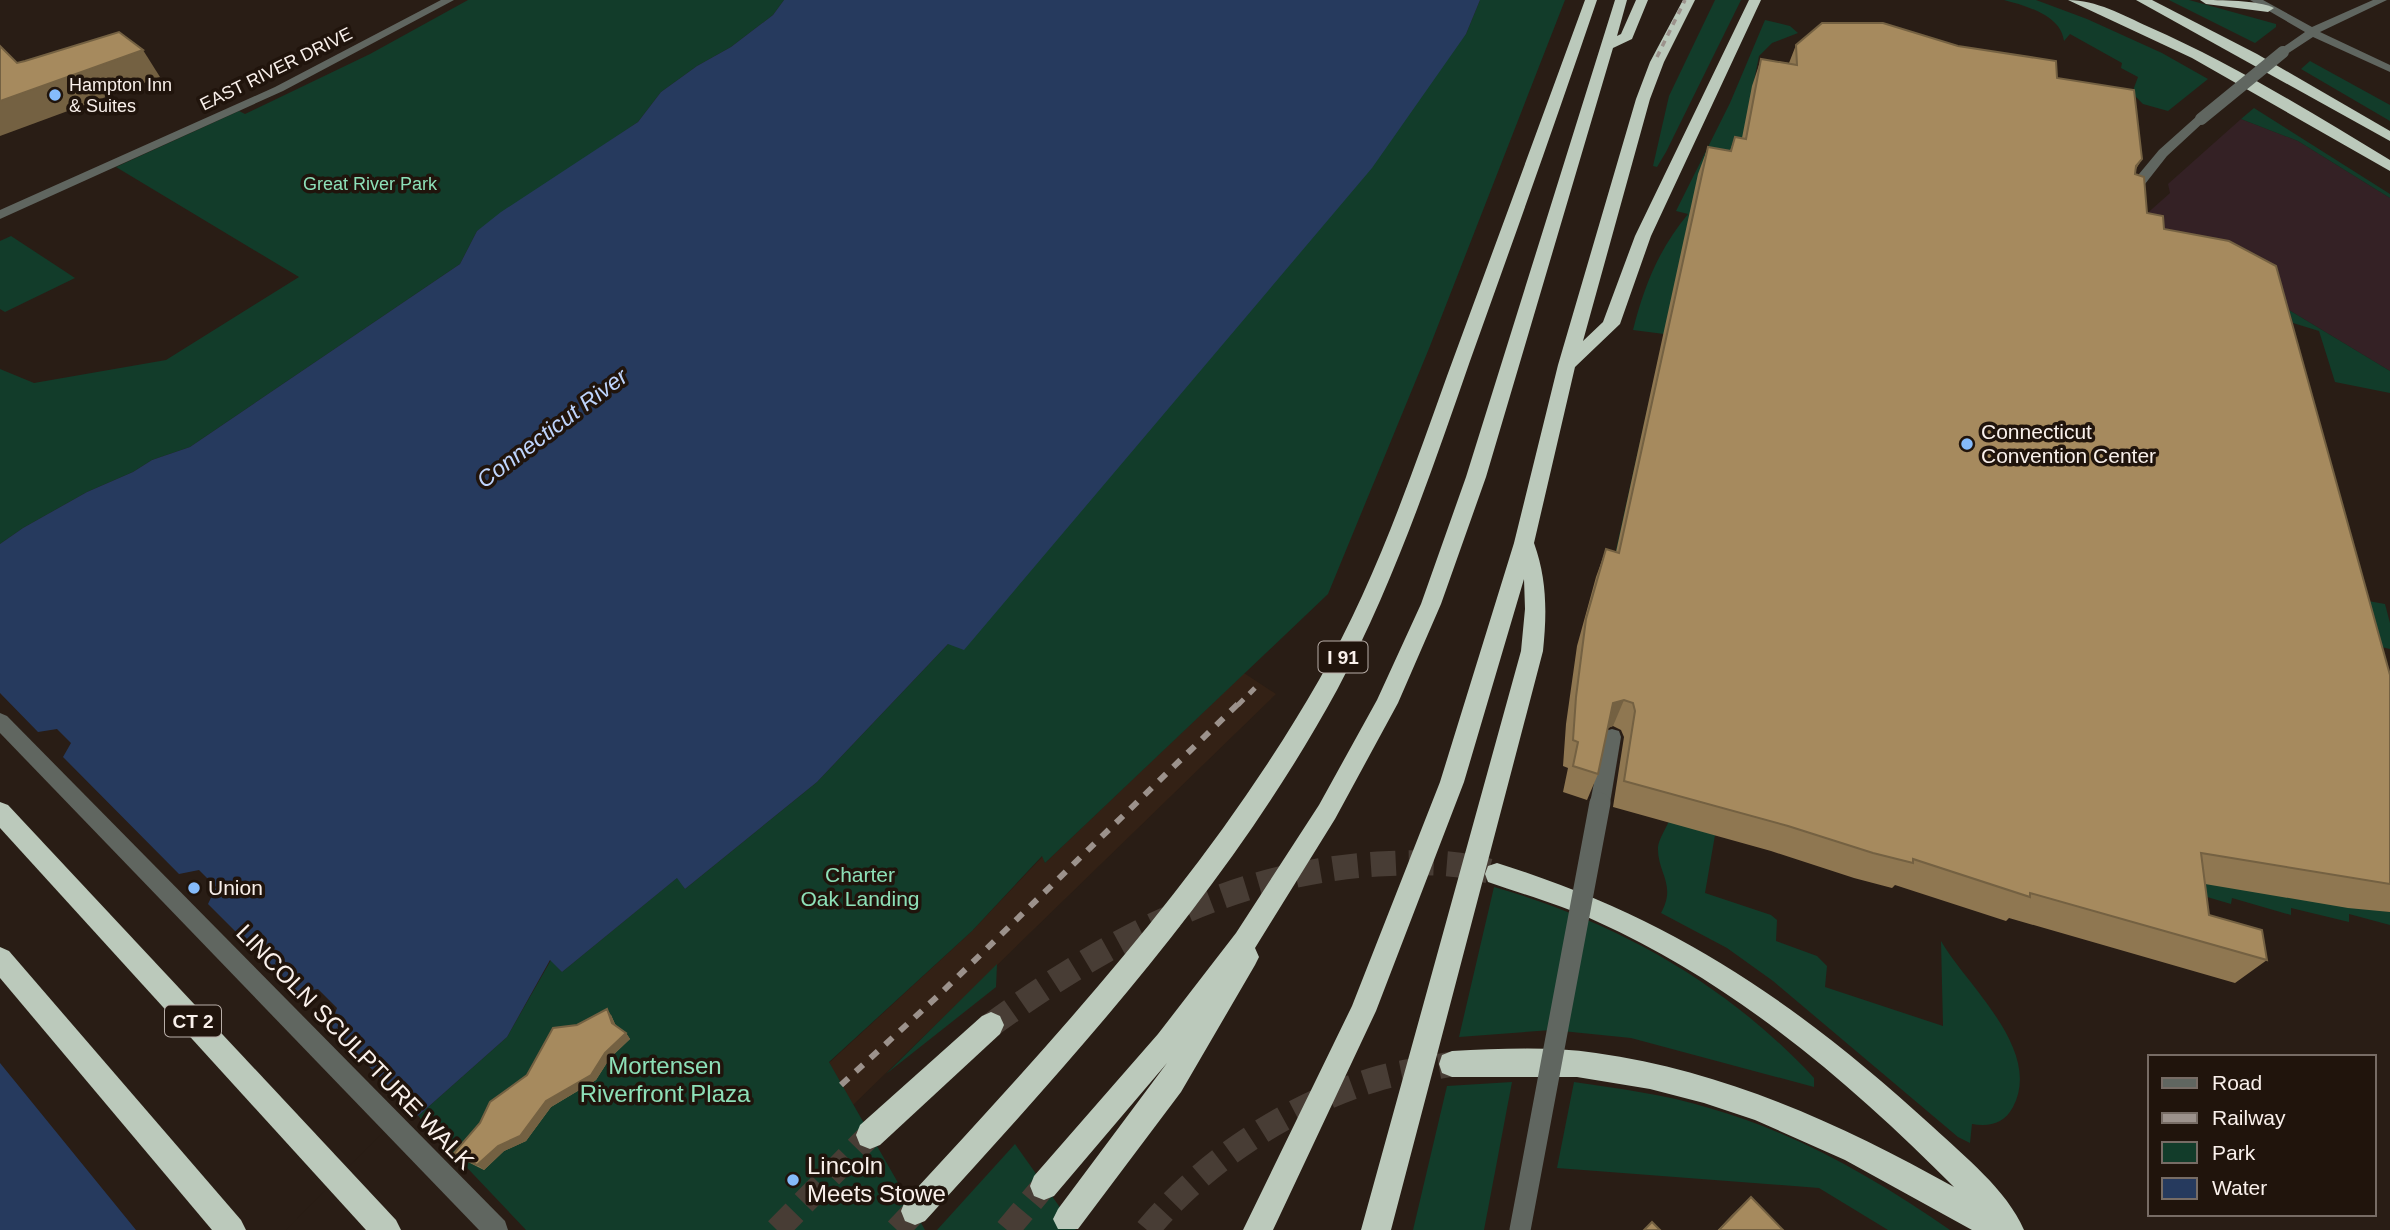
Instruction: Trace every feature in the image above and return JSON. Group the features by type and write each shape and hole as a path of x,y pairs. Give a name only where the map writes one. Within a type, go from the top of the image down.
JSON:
{"highway":[{"name":"I 91","path":"915,1211 1073,1038 1173,918 1274,774 1328,685 1367,607 1411,501 1591,0"},
{"path":"1044,1186 1197,1005 1273,898 1360,754 1387,703 1431,604 1476,477 1621,0"},
{"path":"1606,46 1627,36 1642,0"},
{"path":"1258,1230 1363,1011 1426,855 1477,705 1524,543 1567,365 1643,99 1689,0"},
{"path":"1567,365 1611,324 1646,228 1755,0"},
{"path":"2062,0 2096,9"},
{"path":"2074,0 2206,57 2390,166"},
{"path":"2141,0 2252,57 2390,137"},
{"path":"2206,0 2268,8"},
{"path":"1376,1230 1532,651 1536,617 1535,581 1524,543"},
{"name":"CT 2","path":"0,812 386,1230"},
{"path":"1497,874 1572,898 1629,922 1685,951 1743,988 1808,1037 1935,1148 1979,1191 2009,1230"},
{"path":"1068,1219 1171,1082 1202,1035 1230,986 1273,898"},
{"path":"0,959 231,1230"},
{"path":"870,1135 991,1026"},
{"path":"1452,1064 1506,1061 1594,1066 1719,1092 1762,1106 1866,1153 2000,1230"}],"street":[{"name":"EAST RIVER DRIVE","path":"0,215 286,85 449,0"},
{"path":"2255,0 2312,32 2390,69"},
{"path":"2126,199 2163,153 2201,118 2283,52 2312,32 2382,0"},
{"name":"LINCOLN SCULPTURE WALK","path":"0,721 496,1230"},
{"path":"1520,1230 1612,737"}],"shaded area":[{"path":"2241,119 2298,141 2390,198 2390,371 2289,310 2257,304 2134,225 2170,193 2168,184"},
{"path":"1244,673 1276,694 853,1105 829,1063 972,931 1043,856 1045,863"}],"green space":[{"name":"Great River Park","path":"468,0 784,0 773,15 731,47 697,66 661,92 638,122 477,231 460,264 190,447 152,460 133,472 87,492 0,544 0,369 34,383 166,360 299,277 116,167 239,111 245,114 370,54"},
{"path":"1480,0 1565,0 1430,346 1328,594 1045,863 1042,856 972,931 829,1062 925,1230 526,1230 418,1116 507,1037 551,960 562,972 678,877 685,889 817,782 948,644 1466,34"},
{"path":"1715,0 1741,0 1666,152 1657,167 1653,166 1669,96"},
{"path":"2004,0 2036,0 2087,19 2162,53 2208,79 2168,111 2143,104 2132,93 2138,77 2121,68 2122,63 2070,34 2064,41 2056,24 2049,18"},
{"path":"2169,0 2189,0 2276,24 2276,27 2255,43"},
{"path":"1765,20 1790,26 1798,33 1772,43 1759,56 1737,167 1609,581 1664,334 1633,330 1637,314 1661,254 1688,214 1676,211 1730,103"},
{"path":"2310,61 2390,105 2390,121 2301,69"},
{"path":"2254,108 2390,194 2390,198 2298,141 2241,119"},
{"path":"11,236 75,278 5,312 0,309 0,241"},
{"path":"2257,304 2289,310 2390,371 2390,393 2335,382 2319,331 2293,323 2290,313"},
{"path":"2368,601 2385,604 2390,623 2390,649 2343,638"},
{"path":"1669,821 1715,835 1705,893 1771,915 1777,920 1776,941 1817,956 1827,966 1825,987 1943,1026 1941,941 1983,998 2010,1041 2018,1063 2020,1085 2009,1113 1996,1123 1972,1124 1970,1143 1958,1137 1773,981 1727,948 1661,913 1667,886 1658,847"},
{"path":"2172,878 2390,912 2390,925 2349,914 2349,922 2291,908 2291,915 2232,898 2231,904 2173,887"},
{"path":"1494,887 1584,918 1667,960 1707,985 1745,1013 1780,1044 1814,1078 1814,1087 1631,1038 1552,1030 1459,1037"},
{"path":"997,964 996,987 886,1074"},
{"path":"1512,1082 1484,1230 1413,1230 1447,1086"},
{"path":"1574,1082 1676,1099 1773,1130 1835,1159 1950,1230 1888,1230 1819,1188 1557,1168"},
{"path":"1015,1144 1076,1230 937,1230"}],"water":[{"name":"Connecticut River","path":"784,0 1480,0 1466,34 1372,168 964,650 948,644 817,782 685,889 677,878 562,972 550,960 507,1037 418,1116 406,1105 281,1230 0,1230 0,544 87,492 133,472 152,460 190,447 460,264 477,231 501,212 638,122 661,92 697,66 731,47 773,15"}],"pier":[{"path":"0,693 38,732 57,729 71,743 63,757 179,874 199,870 216,887 208,904 297,993 318,989 337,1008 330,1027 420,1118 416,1119 406,1109 286,1230 136,1230 0,1063"}],"building":[{"name":"Connecticut Convention Center","path":"1822,23 1883,23 1958,46 2056,61 2057,78 2134,90 2142,159 2136,166 2135,174 2144,177 2147,213 2163,216 2164,229 2229,241 2276,266 2390,675 2390,884 2201,853 2209,915 2262,930 2267,960 2030,893 2030,897 1913,859 1913,863 1873,853 1788,826 1624,781 1635,711 1633,703 1624,700 1613,703 1598,774 1573,766 1578,742 1573,740 1576,697 1586,619 1606,549 1619,553 1708,147 1731,151 1735,137 1746,139 1761,59 1797,65 1796,45"},
{"path":"119,32 143,50 0,101 0,46 17,63"},
{"path":"607,1009 612,1023 626,1033 605,1053 591,1075 546,1101 520,1136 498,1146 477,1165 454,1153 480,1123 490,1102 527,1075 553,1028 577,1025"},
{"path":"1751,1197 1783,1230 1719,1230"},
{"path":"1652,1222 1660,1230 1644,1230"}],"tunnel":[{"path":"991,1025 1080,965 1126,939 1222,896 1272,881 1324,870 1378,864 1448,864 1489,871"},
{"path":"1147,1230 1195,1181 1221,1159 1278,1121 1309,1105 1373,1080 1452,1064"},
{"path":"777,1230 870,1135"},
{"path":"1007,1230 1044,1186"},
{"path":"897,1230 915,1211"}],"railway":[{"path":"1657,57 1685,0"},
{"path":"1238,705 1260,683"},
{"path":"841,1085 939,995 1239,703"}],"place":[{"name":"Hampton Inn & Suites","path":"55,95"},
{"name":"Connecticut Convention Center","path":"1967,444"},
{"name":"Union","path":"194,888"},
{"name":"Lincoln Meets Stowe","path":"793,1180"}],"park label":[{"name":"Charter Oak Landing","path":"860,887"},
{"name":"Mortensen Riverfront Plaza","path":"665,1080"}]}
